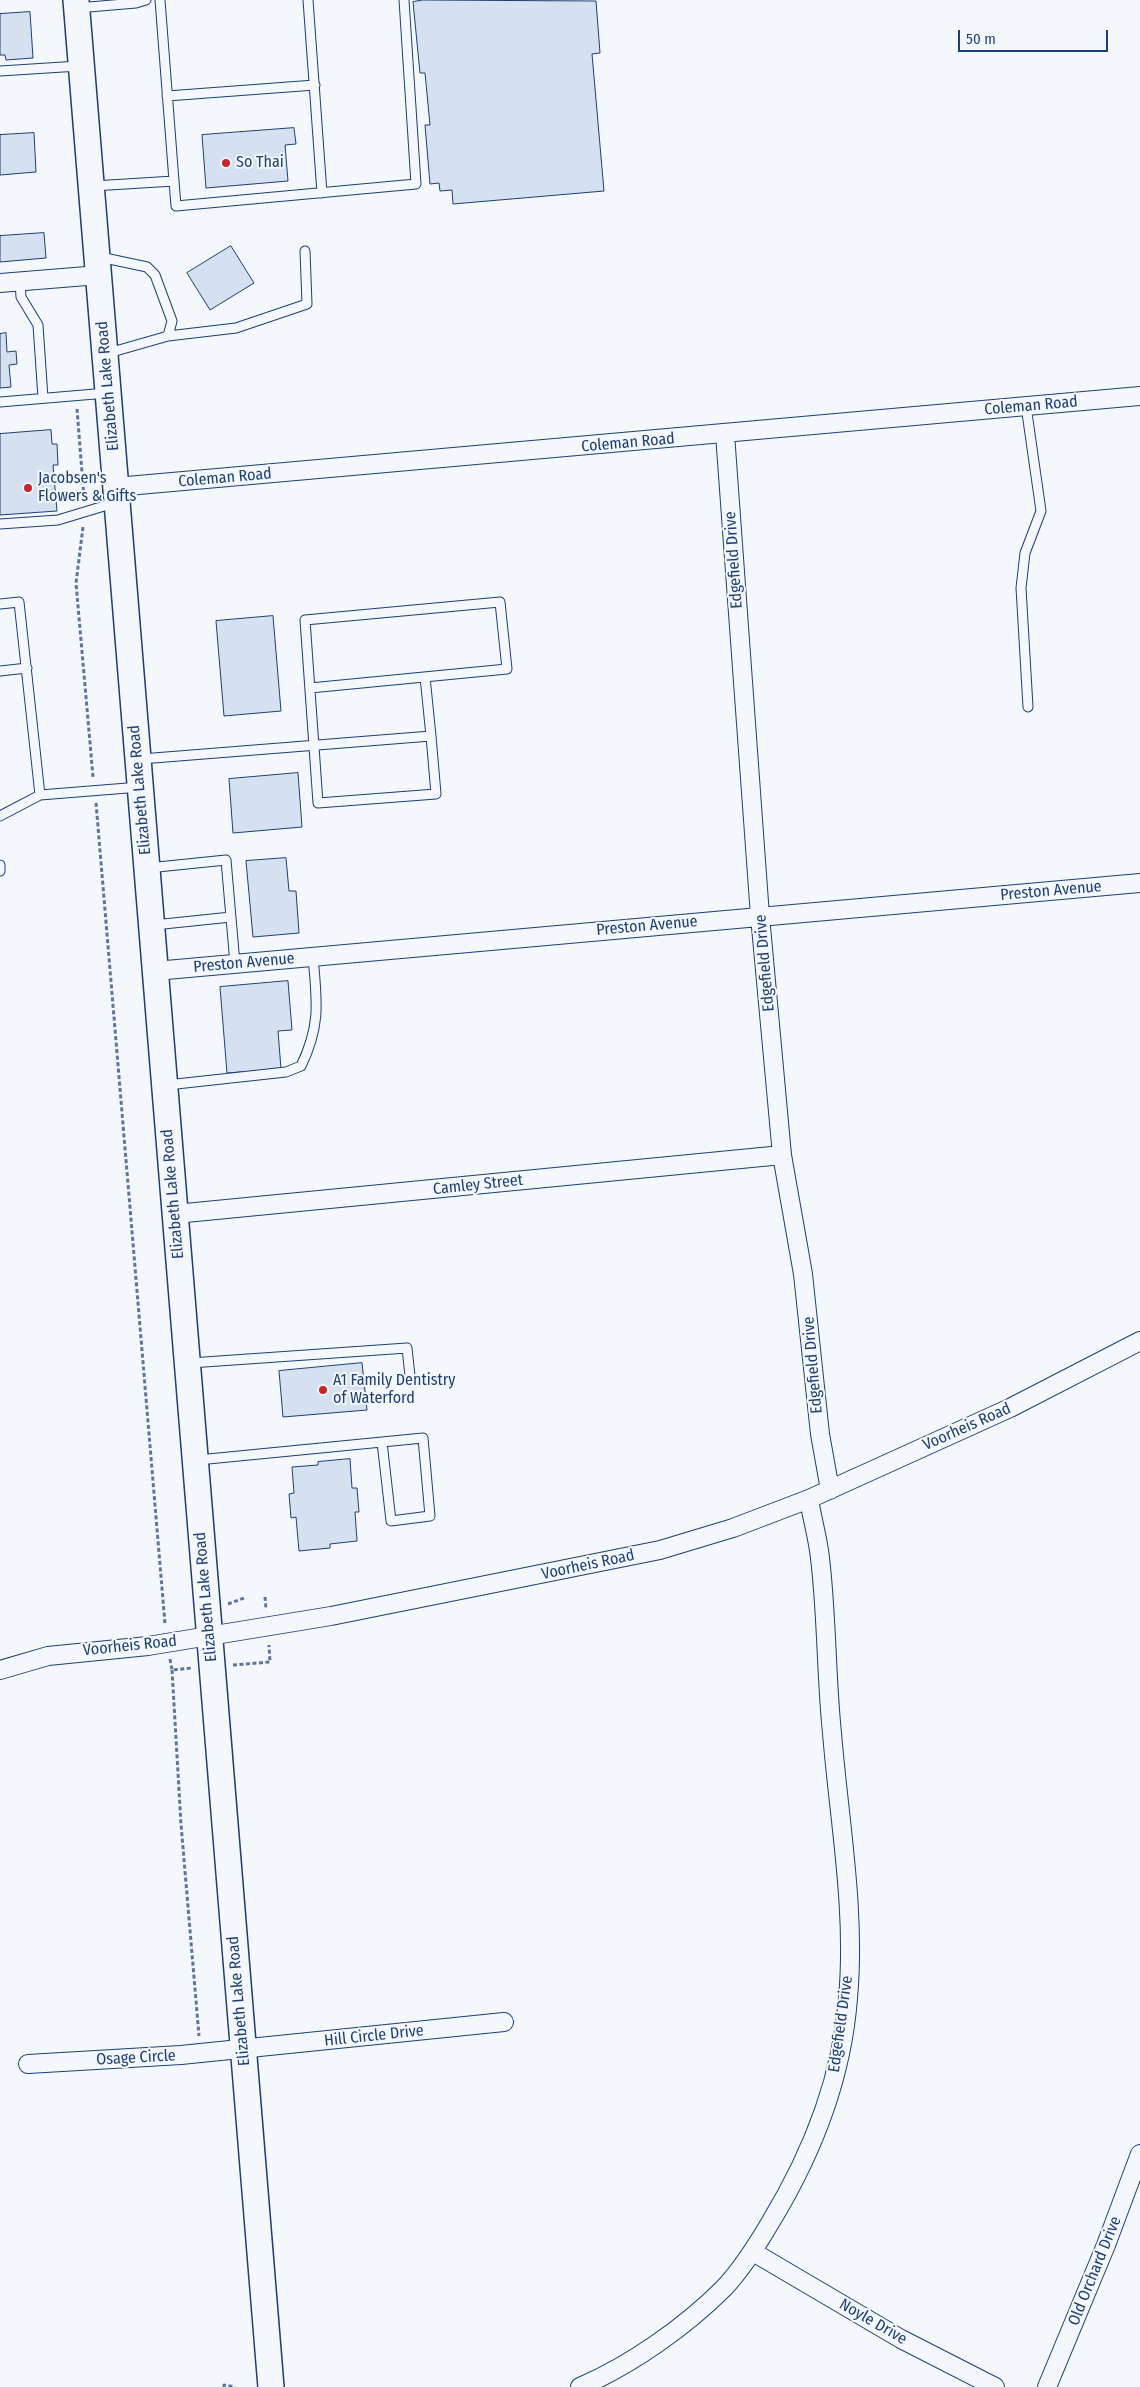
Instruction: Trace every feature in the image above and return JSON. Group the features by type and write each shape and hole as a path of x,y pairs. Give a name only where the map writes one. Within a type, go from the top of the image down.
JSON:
{"main road":[{"name":"Elizabeth Lake Road","path":"77,4 271,2387"}],"street":[{"path":"0,284 20,282 98,265"},
{"name":"Coleman Road","path":"116,495 725,434 1140,396"},
{"name":"Edgefield Drive","path":"725,434 760,916 782,1155 806,1293 820,1434 830,1490"},
{"name":"Preston Avenue","path":"155,971 1140,883"},
{"name":"Camley Street","path":"175,1214 782,1155"},
{"name":"Voorheis Road","path":"0,1670 48,1656 148,1646 416,1600 660,1550 733,1528 830,1490 1010,1408 1140,1341"},
{"name":"Edgefield Drive","path":"580,2387 636,2358 692,2316 724,2287 753,2252 790,2189 813,2143 829,2096 838,2059 848,1998 850,1946 846,1882 831,1730 820,1558 809,1499"},
{"name":"Hill Circle Drive","path":"243,2049 504,2022"},
{"name":"Osage Circle","path":"28,2064 243,2049"},
{"name":"Old Orchard Drive","path":"1047,2387 1102,2254 1140,2154"},
{"name":"Noyle Drive","path":"753,2252 900,2339 995,2387"}],"lane":[{"path":"77,4 136,3 146,0"},
{"path":"160,0 176,206 416,184 404,0"},
{"path":"308,0 322,193"},
{"path":"0,71 82,66"},
{"path":"167,96 315,85"},
{"path":"91,186 174,181"},
{"path":"105,354 168,336 236,328 307,304 304,251"},
{"path":"98,265 147,267 155,274 172,321 168,336"},
{"path":"20,282 21,297 38,325 43,398"},
{"path":"0,402 108,392"},
{"path":"1026,406 1041,511 1025,553 1021,588 1028,706"},
{"path":"0,524 58,520 84,513 116,495"},
{"path":"0,604 19,602 40,795"},
{"path":"310,688 425,676 507,668 500,602 306,620 313,745 318,803 436,794 425,676"},
{"path":"0,671 27,668"},
{"path":"138,760 431,736"},
{"path":"0,816 40,795 140,787"},
{"path":"146,868 226,860 235,964"},
{"path":"0,865 0,871"},
{"path":"151,925 230,917"},
{"path":"164,1085 286,1072 301,1066 313,1040 318,1013 313,956"},
{"path":"187,1364 407,1348 410,1376"},
{"path":"195,1460 423,1438 430,1516 391,1521 382,1442"}],"path":[{"path":"75,395 85,492 82,544 76,583 165,1624"},
{"path":"172,1670 192,1958 202,2053"},
{"path":"224,2387 224,2385 235,2387"}],"building":[{"path":"423,0 596,1 600,53 592,54 604,191 453,204 452,190 440,191 439,183 430,184 425,125 430,125 425,73 420,73 413,2"},
{"path":"30,12 33,58 6,60 5,55 0,55 0,14"},
{"path":"294,128 296,144 285,145 288,181 206,188 202,135"},
{"path":"34,133 36,172 0,175 0,135"},
{"path":"44,233 46,258 0,262 0,236"},
{"path":"231,246 254,283 210,310 187,273"},
{"path":"6,333 7,352 16,351 17,364 9,365 11,387 0,388 0,334"},
{"name":"Jacobsen's Flowers & Gifts","path":"51,430 52,444 57,444 58,465 53,465 57,511 0,515 0,434"},
{"path":"273,616 281,711 224,716 216,621"},
{"path":"298,773 302,827 233,833 229,779"},
{"path":"286,858 289,891 296,891 299,933 253,937 246,861"},
{"path":"288,981 292,1030 278,1031 281,1069 227,1073 220,987"},
{"name":"A1 Family Dentistry of Waterford","path":"362,1363 367,1410 283,1417 279,1371"},
{"path":"350,1459 352,1488 357,1488 359,1512 355,1512 357,1541 330,1544 330,1548 299,1551 296,1517 291,1518 289,1494 294,1493 292,1467 318,1465 318,1462"}],"place":[{"name":"So Thai","path":"226,163"},
{"name":"Jacobsen's Flowers & Gifts","path":"28,488"},
{"name":"A1 Family Dentistry of Waterford","path":"323,1390"}]}
